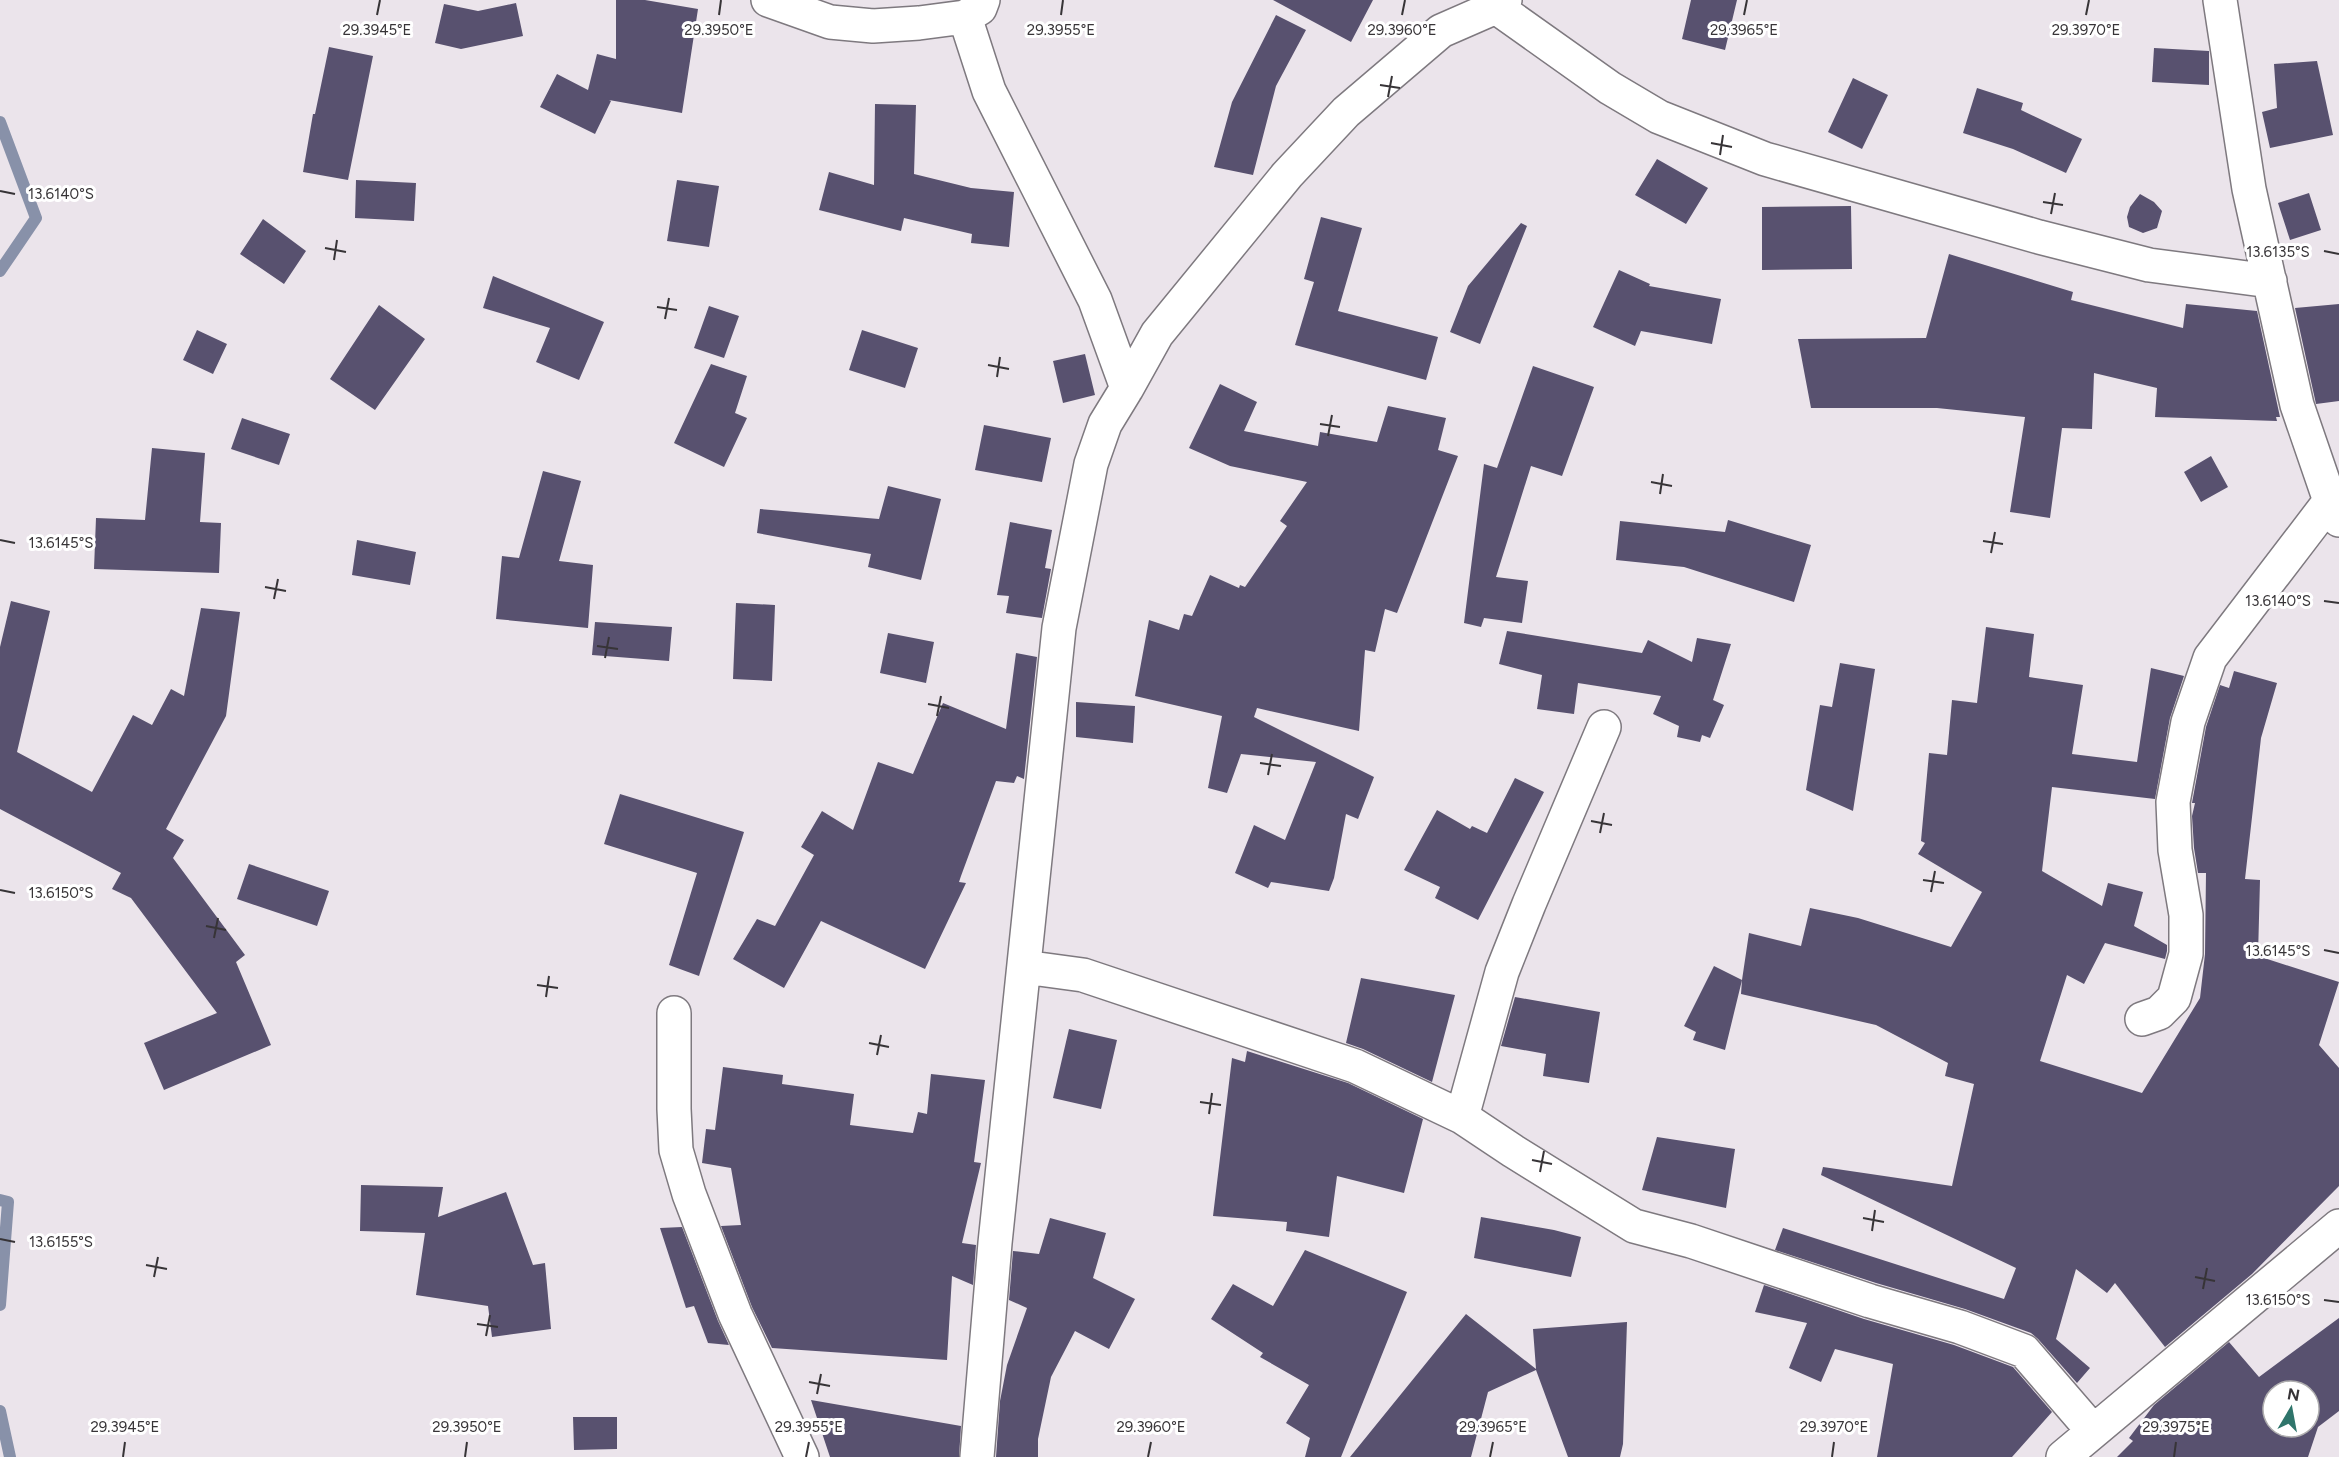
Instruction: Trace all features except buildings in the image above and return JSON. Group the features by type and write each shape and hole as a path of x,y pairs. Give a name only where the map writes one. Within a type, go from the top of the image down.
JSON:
{"street":[{"path":"768,0 830,22 873,26 919,23 974,8 988,91 1095,300 1127,388"},
{"path":"2142,1019 2159,1013 2174,998 2186,954 2186,915 2175,850 2173,802 2188,722 2210,658 2334,511 2297,405 2249,189 2220,0"},
{"path":"977,1457 994,1243 1059,628 1091,464 1105,424 1157,334 1287,175 1346,112 1441,31 1501,3 1610,88 1659,117 1765,159 2039,237 2149,265 2270,281"},
{"path":"1462,1117 1502,972 1604,728"},
{"path":"1024,967 1083,975 1355,1066 1462,1117 1512,1151 1634,1226 1691,1241 1869,1301 1960,1327 2024,1351 2093,1431"},
{"path":"674,1013 674,1109 676,1150 679,1161 689,1194 735,1314 802,1457"},
{"path":"2063,1457 2339,1226"}],"waterway":[{"path":"0,122 36,218 0,271"},
{"path":"0,1200 8,1202 0,1305"},
{"path":"0,1411 10,1457"}]}
